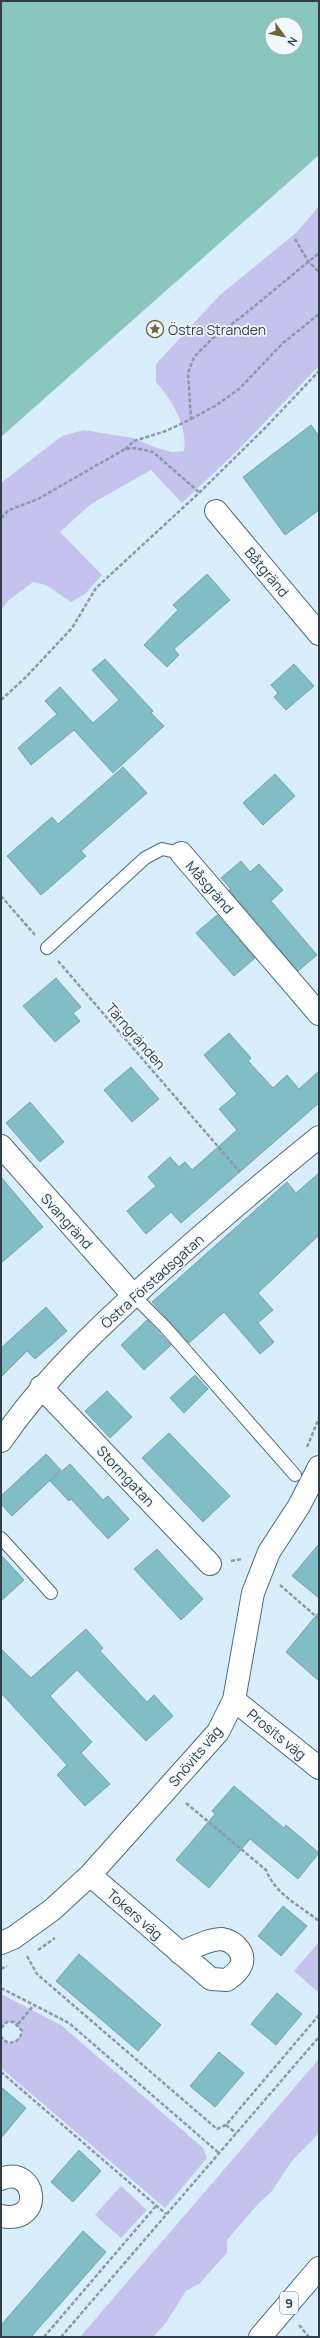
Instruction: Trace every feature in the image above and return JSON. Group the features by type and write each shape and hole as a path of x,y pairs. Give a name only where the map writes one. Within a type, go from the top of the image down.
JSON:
{"street":[{"name":"Båtgränd","path":"216,511 318,629"},
{"name":"Måsgränd","path":"181,853 319,1014"},
{"name":"Östra Förstadsgatan","path":"1,1441 41,1387 56,1370 134,1295 255,1190 319,1137"},
{"name":"Svangränd","path":"1,1146 134,1295"},
{"name":"Stormgatan","path":"41,1387 210,1564"},
{"name":"Snövits väg","path":"1,1943 14,1938 52,1910 90,1876 218,1732 234,1700 253,1593 269,1552 299,1506 319,1467"},
{"name":"Prosits väg","path":"234,1700 319,1768"},
{"name":"Tokers väg","path":"90,1876 180,1953"},
{"path":"1,2180 7,2177 19,2178 32,2192 32,2202 27,2210 19,2215 11,2218 1,2216"},
{"name":"9","path":"260,2337 319,2268"}],"lane":[{"name":"Måsgränd","path":"47,948 145,858 162,850 181,853"},
{"path":"134,1295 165,1327 295,1474"},
{"path":"1,1538 51,1593"}],"path":[{"path":"295,239 308,261 319,272"},
{"path":"191,419 188,373 194,357 213,338 245,314 319,253"},
{"path":"1,518 9,510 38,499 125,449 134,440 166,431 215,406 239,389 283,343 319,314"},
{"path":"1,700 26,677 72,628 96,588 200,492 265,428 319,371"},
{"path":"125,449 135,448 154,452 200,492"},
{"name":"Tärngränden","path":"1,896 255,1190"},
{"path":"295,1474 319,1418"},
{"path":"240,1566 246,1552"},
{"path":"278,1584 319,1619"},
{"path":"186,1803 266,1870 272,1883 302,1910 319,1921"},
{"path":"28,1956 37,1974 211,2126 217,2129 226,2125 319,2015"},
{"path":"1,1988 33,2006 69,2023 219,2152"},
{"path":"18,2024 33,2006"},
{"path":"1,2026 7,2022 18,2024 22,2031 20,2037 15,2042 8,2043 2,2040"},
{"path":"61,2337 319,2037"},
{"path":"1,2072 166,2214"},
{"path":"226,2125 236,2133"},
{"path":"44,2337 156,2206"}],"shaded area":[{"path":"1,1 319,1 319,155 1,437"},
{"path":"319,206 319,366 235,453 182,503 151,470 91,504 60,532 102,575 85,594 71,602 46,585 33,582 9,600 1,610 1,483 62,436 84,430 133,438 154,447 172,452 184,451 184,432 178,414 173,405 156,382 156,364 220,295 297,232"},
{"path":"319,1942 319,1993 294,1971"},
{"path":"1,1994 61,2025 203,2148 207,2158 165,2208 1,2068 1,2037 8,2043 13,2042 19,2038 22,2031 14,2022 7,2022 1,2028"},
{"path":"319,2059 319,2133 292,2161 271,2192 258,2204 227,2240 227,2253 199,2284 186,2291 165,2324 153,2337 80,2337"},
{"path":"121,2186 147,2210 121,2238 95,2215"}],"building":[{"path":"311,425 319,436 319,510 285,535 243,477"},
{"path":"207,574 230,600 174,649 179,655 167,667 144,645 178,610 173,605"},
{"path":"105,659 153,711 151,713 164,726 113,773 74,730 31,765 18,748 57,714 45,701 60,687 93,723 119,700 92,670"},
{"path":"294,664 314,686 286,710 274,697 278,693 271,685"},
{"path":"123,767 147,793 81,851 86,856 41,895 7,856 52,817 58,824"},
{"path":"275,774 295,796 263,825 243,803"},
{"path":"241,861 250,872 259,864 283,890 271,901 317,955 298,971 229,890 231,889 221,878"},
{"path":"217,915 255,958 234,976 196,933"},
{"path":"56,978 81,1007 73,1013 80,1021 55,1042 23,1006"},
{"path":"229,1033 251,1058 248,1061 273,1088 287,1075 299,1089 319,1071 319,1103 181,1223 171,1212 146,1234 127,1211 156,1186 148,1177 170,1157 179,1167 185,1162 192,1170 237,1130 219,1109 237,1094 204,1055"},
{"path":"131,1067 159,1099 132,1122 104,1090"},
{"path":"30,1102 64,1142 40,1162 6,1123"},
{"path":"319,1173 319,1235 258,1293 273,1310 258,1323 274,1342 260,1354 224,1312 189,1343 152,1302 287,1182 296,1193"},
{"path":"1,1177 43,1227 1,1263"},
{"path":"46,1307 67,1331 35,1359 27,1351 1,1377 1,1348"},
{"path":"147,1320 171,1345 144,1370 121,1345"},
{"path":"195,1375 208,1389 184,1413 170,1398"},
{"path":"107,1391 132,1417 110,1438 85,1411"},
{"path":"169,1433 230,1496 203,1522 142,1458"},
{"path":"46,1454 61,1470 12,1516 1,1504 1,1496"},
{"path":"70,1464 103,1500 108,1496 129,1519 108,1539 71,1499 69,1501 50,1481"},
{"path":"319,1544 319,1598 292,1576"},
{"path":"157,1549 203,1599 181,1620 134,1569"},
{"path":"1,1555 24,1580 1,1601"},
{"path":"319,1612 319,1681 286,1652"},
{"path":"86,1629 103,1648 100,1651 147,1702 154,1695 173,1716 146,1741 77,1670 50,1696 92,1742 81,1753 110,1784 85,1806 57,1775 67,1765 1,1693 1,1649 31,1678"},
{"path":"234,1786 284,1828 286,1825 319,1853 298,1879 250,1839 209,1888 176,1860 215,1814 212,1811"},
{"path":"283,1906 307,1926 281,1956 258,1936"},
{"path":"79,1954 161,2025 138,2051 56,1981"},
{"path":"277,1993 302,2014 276,2045 251,2024"},
{"path":"219,2052 244,2073 215,2107 190,2086"},
{"path":"1,2087 26,2108 1,2138"},
{"path":"79,2150 101,2171 73,2202 51,2182"},
{"path":"83,2231 106,2252 31,2337 1,2337 1,2325"}],"place":[{"name":"Östra Stranden","path":"155,329"}]}
